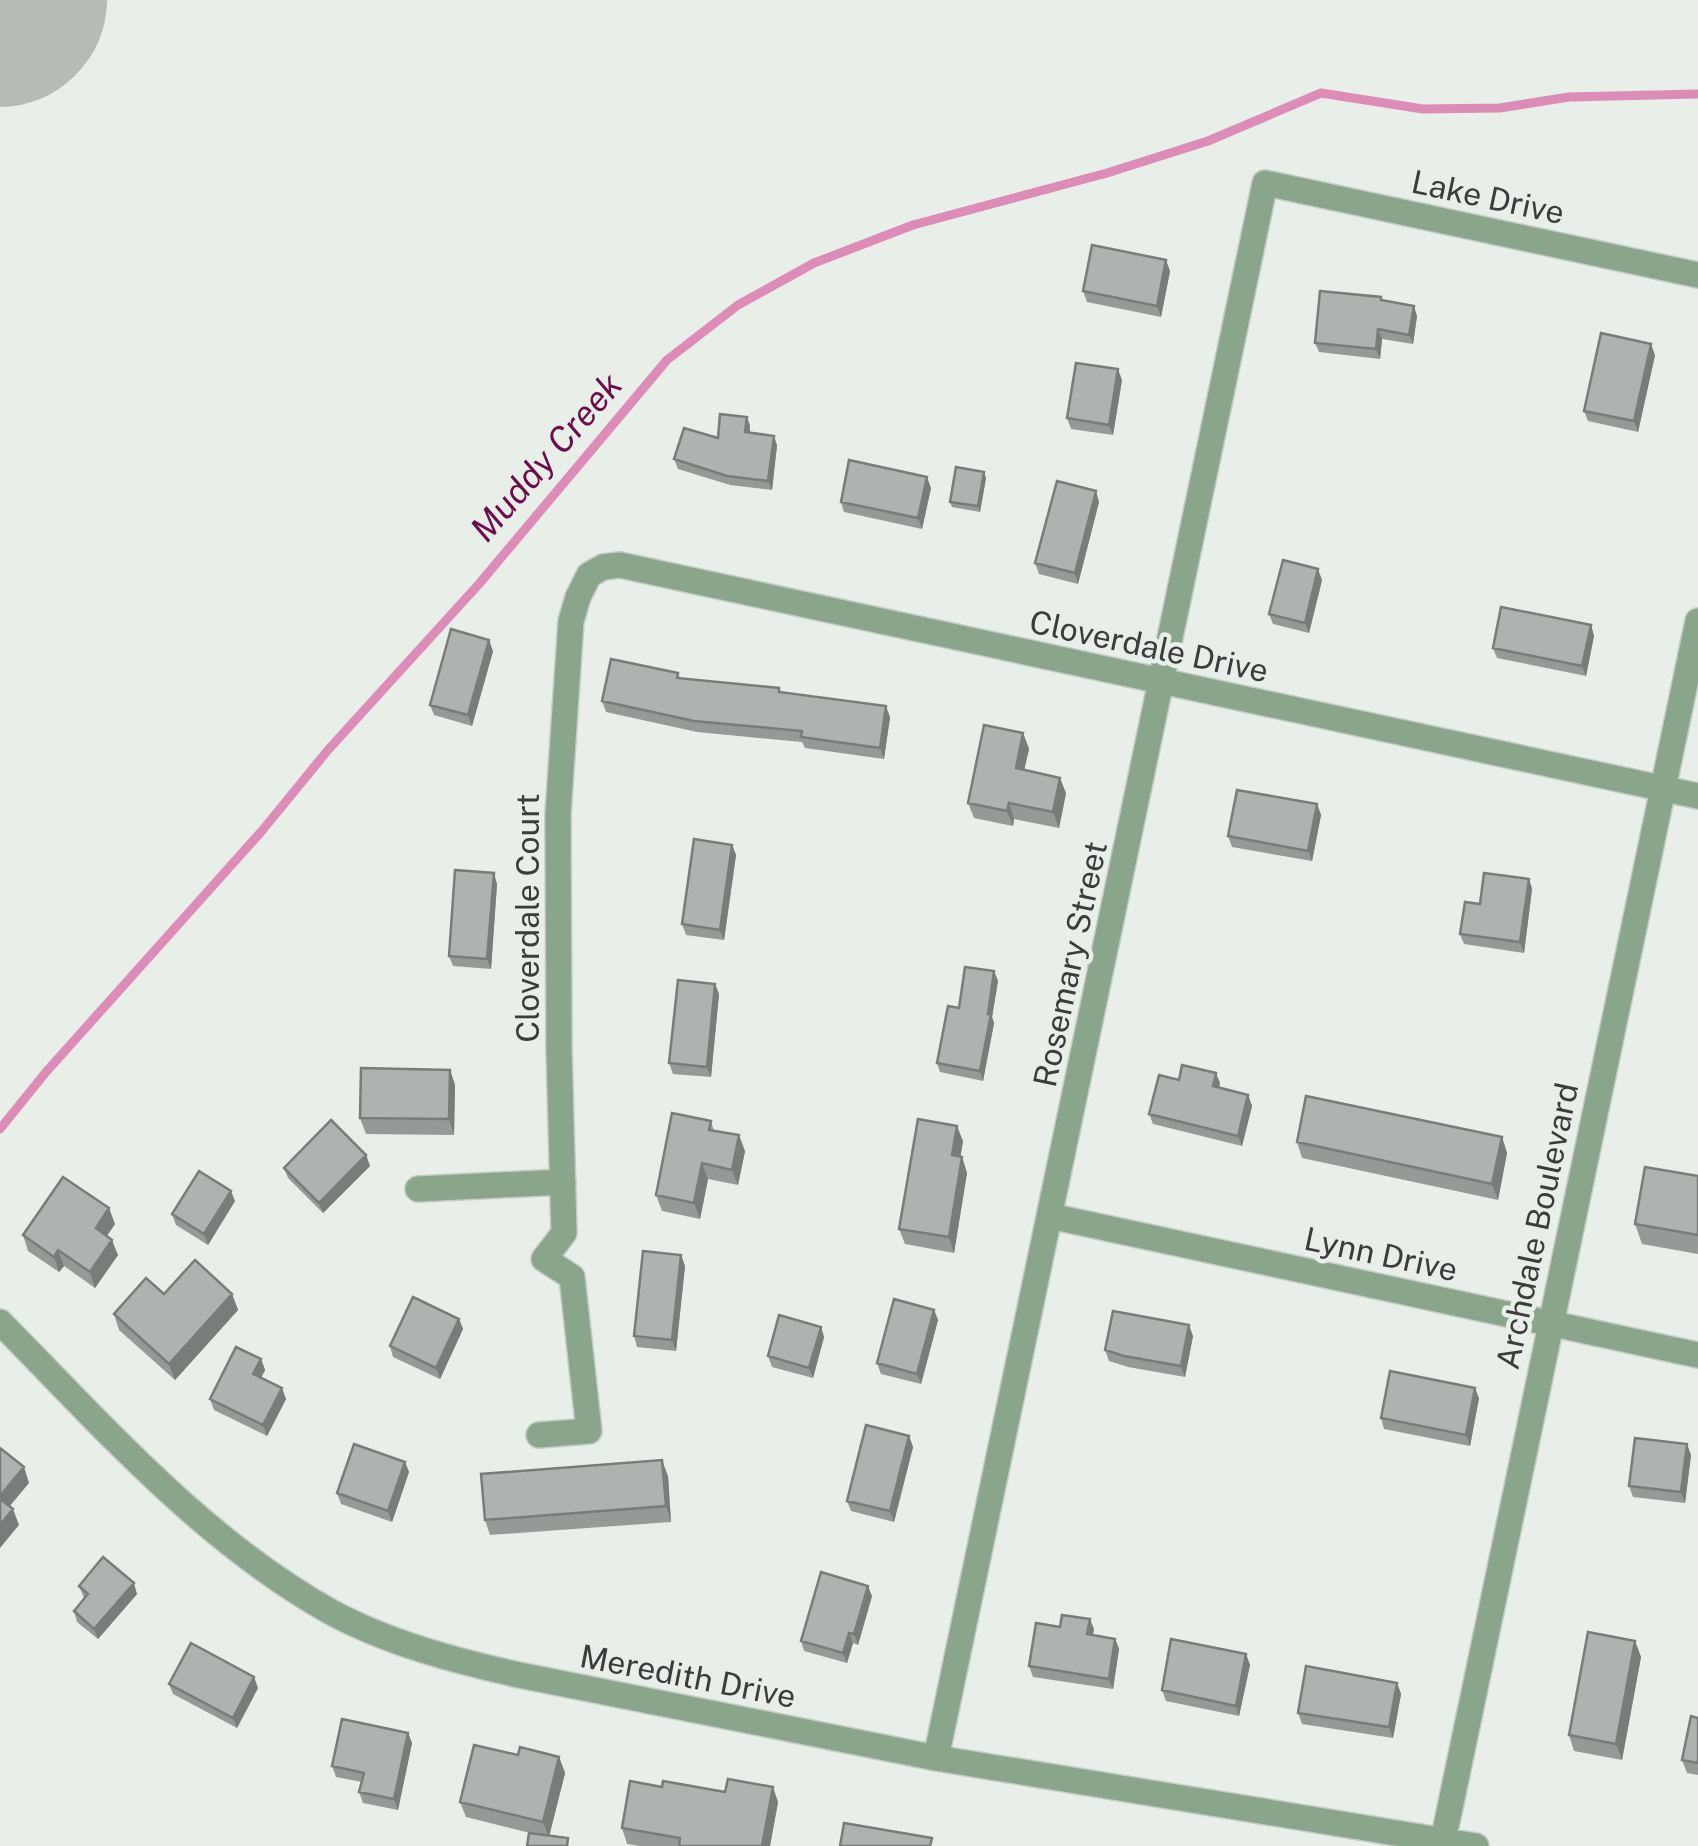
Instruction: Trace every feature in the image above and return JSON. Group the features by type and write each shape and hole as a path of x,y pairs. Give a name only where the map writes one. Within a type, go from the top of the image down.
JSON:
{"street":[{"name":"Lake Drive","path":"1265,183 1698,275"},
{"name":"Rosemary Street","path":"936,1758 1265,183"},
{"name":"Cloverdale Drive","path":"589,575 620,565 1698,796"},
{"name":"Cloverdale Court","path":"539,1436 589,1431 572,1277 544,1259 564,1233 558,814 571,622 589,575"},
{"name":"Archdale Boulevard","path":"1443,1844 1698,621"},
{"path":"418,1189 563,1182"},
{"name":"Lynn Drive","path":"1050,1216 1698,1355"},
{"name":"Meredith Drive","path":"0,1322 218,1536 334,1614 466,1664 936,1758 1443,1844 1476,1846"}],"building":[{"path":"1092,245 1166,260 1157,306 1083,291"},
{"path":"1320,291 1381,297 1414,306 1409,335 1378,329 1376,349 1315,343"},
{"path":"1601,333 1651,344 1634,421 1584,411"},
{"path":"1076,363 1118,369 1109,425 1067,418"},
{"path":"720,414 747,417 745,432 774,436 768,481 727,476 674,459 684,428 718,438"},
{"path":"849,460 927,477 918,518 841,502"},
{"path":"956,467 984,472 978,506 950,502"},
{"path":"1057,481 1096,491 1075,573 1035,563"},
{"path":"1283,560 1318,569 1305,623 1269,614"},
{"path":"1501,607 1591,625 1582,666 1493,648"},
{"path":"451,629 489,640 468,715 430,705"},
{"path":"611,659 678,673 677,678 779,688 779,692 886,706 880,748 801,737 802,731 694,721 602,701"},
{"path":"984,725 1023,733 1016,768 1060,778 1053,812 1009,803 1007,811 968,803"},
{"path":"1237,790 1317,804 1308,851 1228,836"},
{"path":"694,839 732,845 720,930 682,924"},
{"path":"455,870 494,873 487,959 449,956"},
{"path":"1484,873 1529,879 1520,942 1460,934 1465,902 1480,904"},
{"path":"965,967 994,971 980,1071 937,1063 948,1006 959,1008"},
{"path":"678,980 715,984 707,1067 669,1063"},
{"path":"1182,1065 1216,1073 1213,1086 1248,1095 1238,1136 1149,1114 1159,1075 1179,1080"},
{"path":"361,1068 450,1070 449,1119 360,1118"},
{"path":"1306,1096 1502,1137 1492,1184 1297,1142"},
{"path":"672,1113 711,1121 709,1130 739,1135 732,1170 702,1163 694,1203 656,1195"},
{"path":"918,1119 957,1126 952,1155 962,1157 949,1237 899,1229"},
{"path":"331,1120 366,1155 319,1203 284,1168"},
{"path":"1645,1167 1698,1176 1698,1235 1635,1224"},
{"path":"199,1171 231,1191 204,1234 172,1214"},
{"path":"63,1177 109,1208 96,1228 112,1240 90,1272 58,1250 54,1257 23,1235"},
{"path":"643,1251 681,1255 672,1340 634,1336"},
{"path":"195,1260 232,1294 169,1364 114,1314 146,1278 164,1294"},
{"path":"413,1297 459,1319 436,1368 390,1346"},
{"path":"894,1299 934,1310 917,1374 877,1363"},
{"path":"1113,1311 1189,1325 1181,1366 1105,1350"},
{"path":"779,1315 821,1327 809,1368 768,1356"},
{"path":"236,1347 261,1359 253,1374 282,1388 263,1425 210,1399"},
{"path":"1390,1371 1475,1388 1466,1435 1381,1418"},
{"path":"866,1425 909,1436 890,1511 847,1501"},
{"path":"1635,1438 1687,1444 1681,1492 1629,1486"},
{"path":"354,1444 405,1462 388,1511 337,1493"},
{"path":"0,1448 24,1467 0,1496"},
{"path":"662,1460 666,1506 485,1520 481,1474"},
{"path":"0,1499 13,1509 0,1525"},
{"path":"103,1557 134,1583 94,1629 74,1611 88,1594 79,1586"},
{"path":"821,1572 868,1586 854,1634 849,1633 843,1653 801,1641"},
{"path":"1062,1615 1090,1619 1087,1634 1115,1639 1109,1679 1029,1666 1036,1623 1060,1627"},
{"path":"1588,1632 1635,1641 1616,1744 1569,1735"},
{"path":"1171,1639 1246,1654 1236,1706 1162,1690"},
{"path":"191,1643 254,1677 233,1718 169,1684"},
{"path":"1306,1666 1397,1683 1389,1727 1298,1713"},
{"path":"1691,1716 1698,1718 1698,1763 1682,1760"},
{"path":"342,1719 408,1733 394,1799 359,1792 364,1773 332,1766"},
{"path":"474,1745 518,1755 520,1747 559,1757 543,1822 460,1802"},
{"path":"728,1779 773,1787 762,1846 679,1846 680,1838 622,1828 630,1781 662,1787 663,1781 725,1792"},
{"path":"844,1823 932,1838 930,1846 840,1846"},
{"path":"529,1833 568,1838 567,1846 527,1846"}],"waterway":[{"name":"Muddy Creek","path":"0,1129 328,750 479,584 667,360 738,305 814,263 913,225 1107,173 1208,141 1321,93 1423,109 1500,108 1569,97 1698,94"}]}
